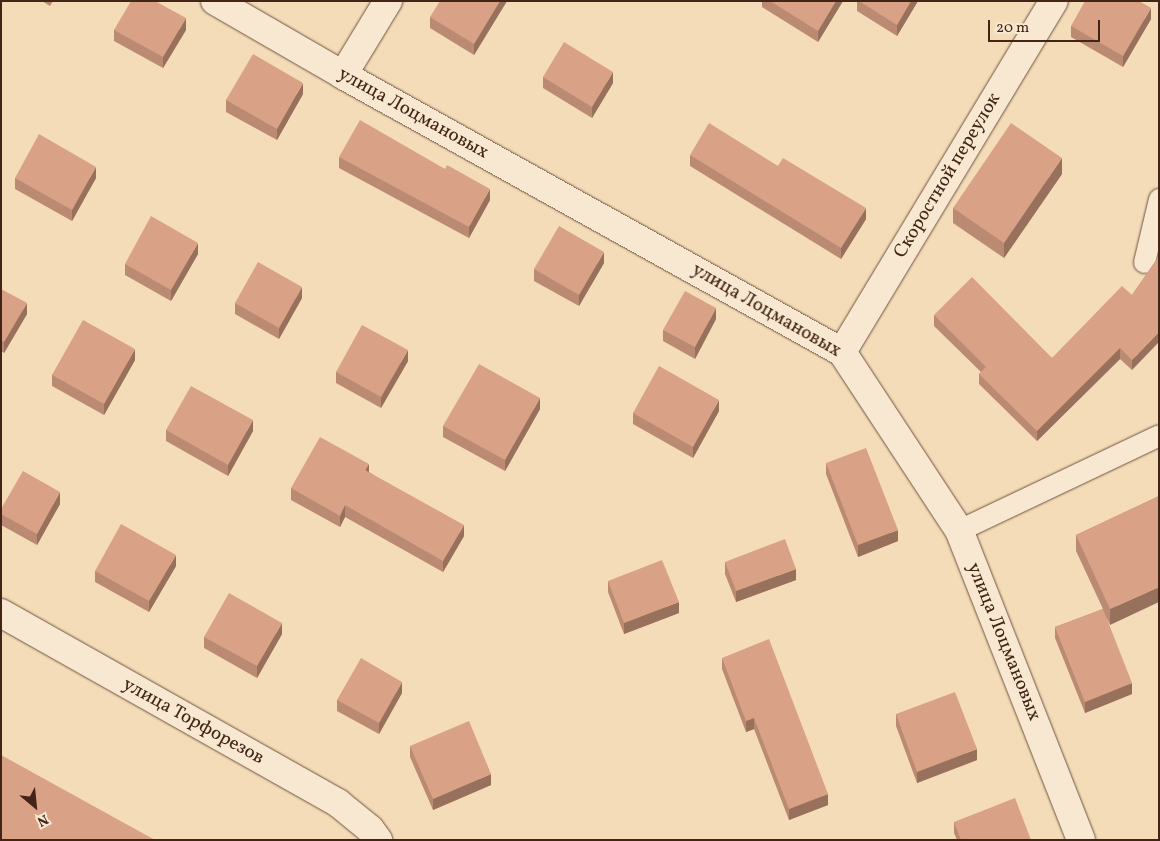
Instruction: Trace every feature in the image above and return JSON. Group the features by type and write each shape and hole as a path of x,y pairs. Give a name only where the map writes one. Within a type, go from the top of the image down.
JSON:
{"street":[{"name":"улица Лоцмановых","path":"215,1 343,75 842,352 959,530 1081,840"},
{"path":"343,75 388,1"},
{"name":"Скоростной переулок","path":"842,352 1054,1"},
{"name":"улица Торфорезов","path":"1,614 338,803 370,829 378,840"}],"lane":[{"path":"1144,262 1159,199"},
{"path":"959,530 1159,435"}],"building":[{"path":"131,1 155,1 186,18 163,57 114,30"},
{"path":"440,1 500,1 474,44 430,17"},
{"path":"770,1 836,1 818,31"},
{"path":"859,1 911,1 897,25"},
{"path":"1085,1 1139,1 1151,8 1123,56 1071,26"},
{"path":"564,42 613,72 592,107 543,77"},
{"path":"253,54 303,83 277,129 226,100"},
{"path":"360,120 445,169 447,165 490,189 469,227 339,157"},
{"path":"709,123 778,166 783,158 866,208 841,248 690,155"},
{"path":"1011,123 1062,158 1004,243 953,208"},
{"path":"39,134 96,167 72,210 15,178"},
{"path":"151,216 198,243 171,290 125,264"},
{"path":"559,226 604,252 579,295 534,269"},
{"path":"1159,256 1159,332 1132,360 1120,348 1037,431 979,374 986,367 934,315 972,277 1052,358 1122,286 1132,295"},
{"path":"258,262 302,287 279,328 235,303"},
{"path":"1,289 27,303 4,342 1,340"},
{"path":"685,291 716,308 695,347 663,330"},
{"path":"83,320 135,349 104,404 52,375"},
{"path":"362,325 408,350 381,397 336,372"},
{"path":"479,364 540,398 505,460 443,426"},
{"path":"659,366 719,400 693,447 633,413"},
{"path":"191,386 253,420 228,465 166,430"},
{"path":"320,437 369,464 365,470 464,525 443,561 345,505 340,516 291,488"},
{"path":"866,448 898,530 858,545 826,463"},
{"path":"23,471 60,492 37,534 1,514 1,509"},
{"path":"1159,496 1159,587 1110,609 1076,535"},
{"path":"121,524 176,555 149,601 95,571"},
{"path":"785,539 796,569 736,591 725,562"},
{"path":"662,560 679,602 624,623 608,581"},
{"path":"229,593 282,623 257,666 204,637"},
{"path":"1103,609 1132,683 1085,702 1055,627"},
{"path":"769,639 828,794 789,809 754,718 746,721 722,658"},
{"path":"361,658 402,682 379,723 337,700"},
{"path":"955,692 977,749 917,772 896,714"},
{"path":"469,721 491,774 433,799 410,746"},
{"path":"1,755 155,840 1,840"},
{"path":"1015,798 1031,840 961,840 954,822"}]}
